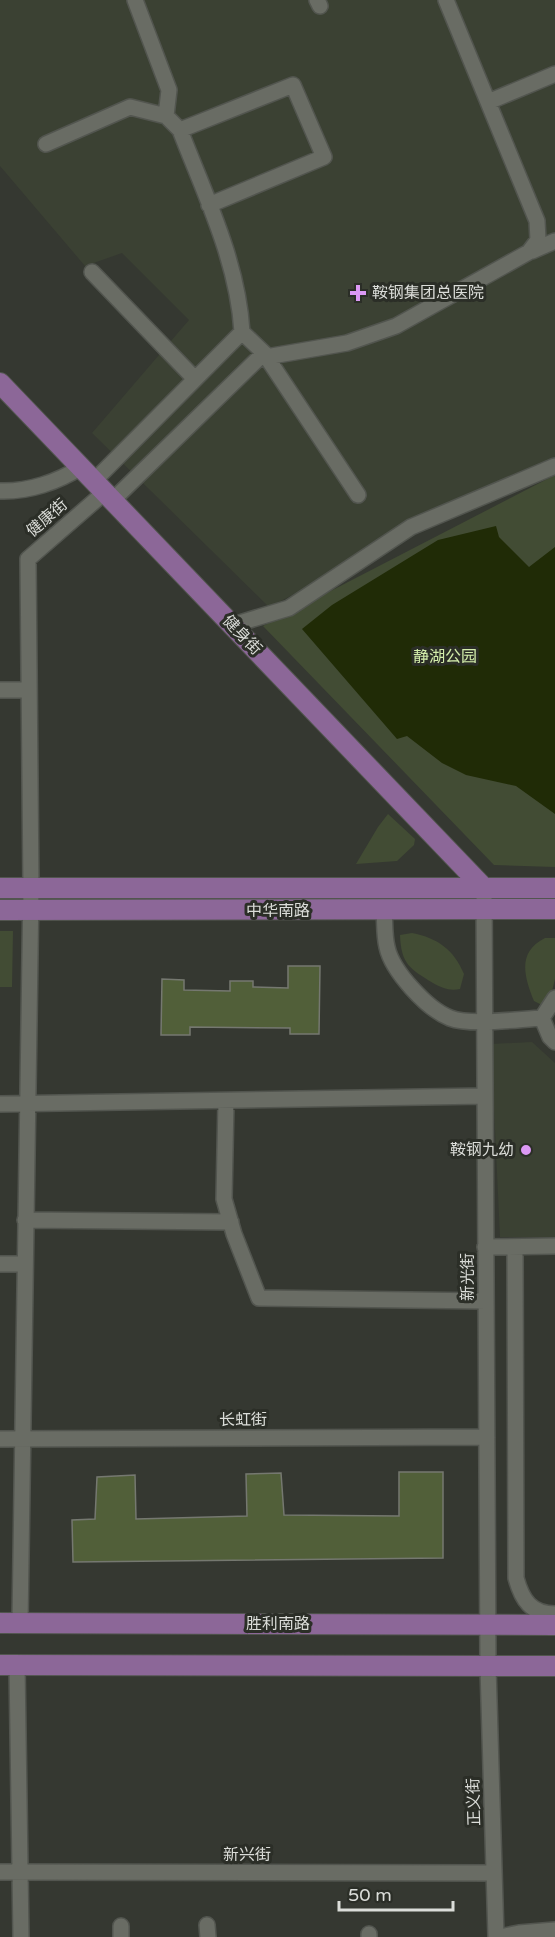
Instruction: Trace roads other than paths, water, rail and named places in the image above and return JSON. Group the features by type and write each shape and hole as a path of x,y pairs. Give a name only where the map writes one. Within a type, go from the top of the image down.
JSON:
{"main road":[{"name":"健身街","path":"0,383 484,888"},
{"name":"中华南路","path":"0,888 555,888"},
{"name":"中华南路","path":"0,910 555,909"},
{"name":"胜利南路","path":"0,1623 555,1625"},
{"path":"9,1665 555,1666"}],"street":[{"path":"135,0 169,90 166,116"},
{"path":"446,0 537,221 538,240 529,252"},
{"path":"488,102 555,74"},
{"path":"180,130 294,85 324,157 209,205"},
{"path":"46,144 130,107 166,116 180,130 209,205 240,300 242,332 265,355 358,495"},
{"path":"0,491 14,492 63,479 98,485 265,355 347,343 396,326 529,252 555,241"},
{"path":"92,272 195,379"},
{"path":"98,485 195,379 242,332"},
{"path":"233,625 289,608 411,527 555,466"},
{"name":"健康街","path":"20,1623 31,888 27,690 28,559 98,485"},
{"path":"0,690 27,690"},
{"name":"新光街","path":"484,888 488,1667"},
{"path":"384,910 387,949 400,975 424,1000 450,1018 484,1021 542,1018"},
{"path":"542,1018 555,998"},
{"path":"542,1018 550,1037 555,1042"},
{"path":"0,1104 484,1096"},
{"path":"226,1101 224,1199 259,1298 486,1300"},
{"path":"25,1220 231,1222"},
{"path":"485,1247 555,1246"},
{"path":"515,1247 516,1578 527,1605 543,1614 555,1614"},
{"path":"0,1264 25,1264"},
{"name":"长虹街","path":"0,1439 487,1437"},
{"path":"9,1665 20,1872 21,1937"},
{"name":"正义街","path":"488,1667 498,1937"},
{"name":"新兴街","path":"0,1872 494,1873"},
{"path":"498,1937 555,1930"}],"place":[{"name":"鞍钢集团总医院","path":"358,293"},
{"name":"鞍钢九幼","path":"526,1150"}],"park label":[{"name":"静湖公园","path":"445,657"}]}
